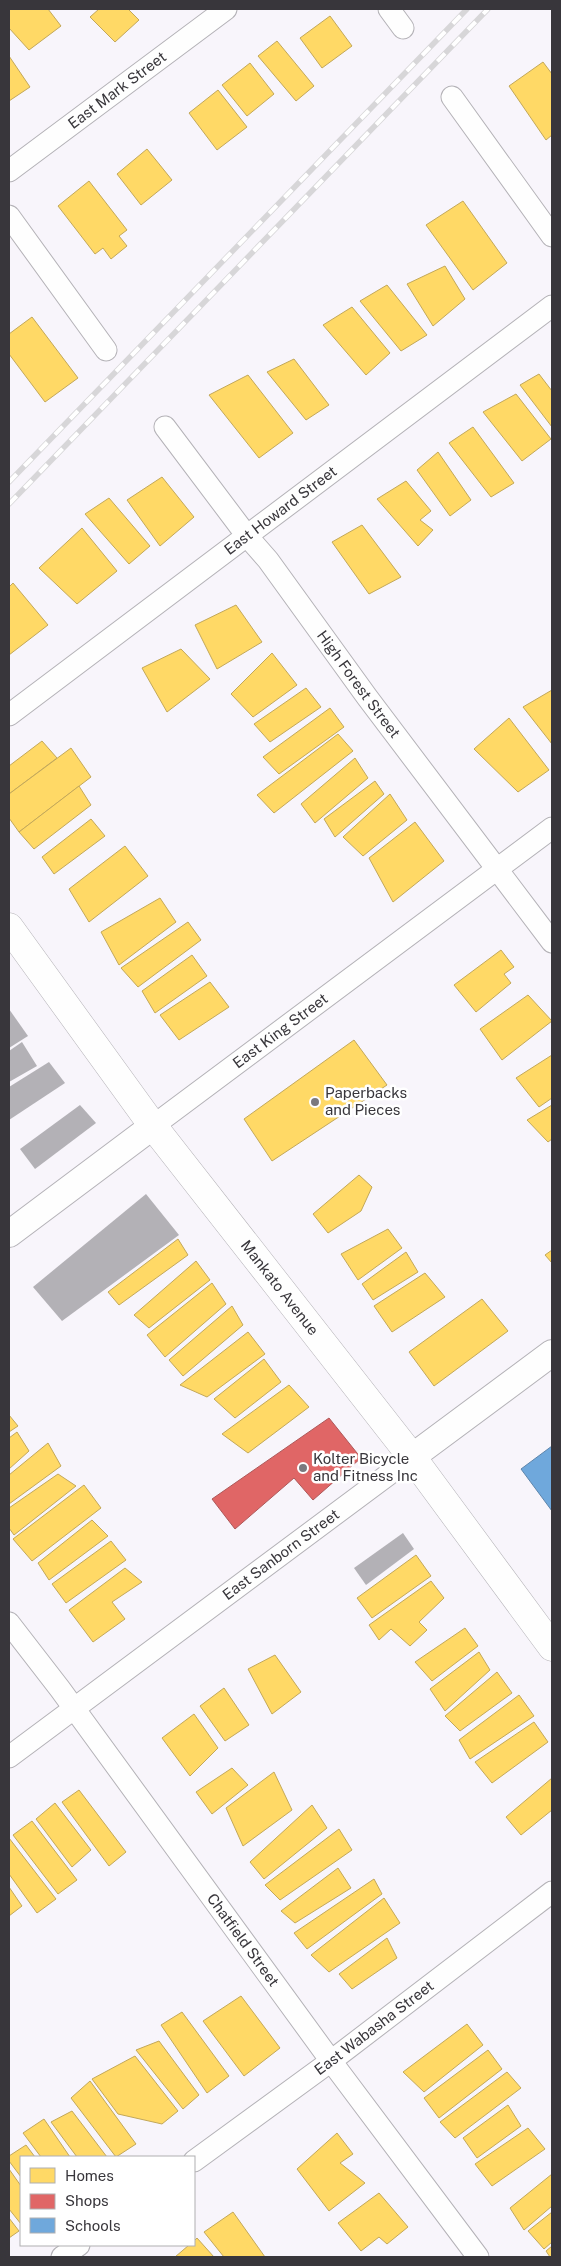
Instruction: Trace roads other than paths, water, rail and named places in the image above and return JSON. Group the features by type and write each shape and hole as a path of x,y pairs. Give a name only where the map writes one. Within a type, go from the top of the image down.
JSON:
{"main road":[{"name":"Mankato Avenue","path":"9,927 153,1126 412,1457 552,1647"}],"street":[{"name":"East Mark Street","path":"9,171 226,9"},
{"path":"389,9 403,28"},
{"path":"452,97 552,236"},
{"path":"9,216 106,350"},
{"name":"East Howard Street","path":"9,715 552,306"},
{"name":"High Forest Street","path":"165,427 247,536 268,560 373,705 552,942"},
{"name":"East King Street","path":"9,1234 552,828"},
{"name":"East Sanborn Street","path":"9,1757 552,1353"},
{"name":"Chatfield Street","path":"9,1623 312,2032 331,2061 478,2257"},
{"name":"East Wabasha Street","path":"195,2160 331,2061 552,1892"},
{"path":"62,2257 78,2246"}],"railway":[{"path":"9,482 467,9"},
{"path":"9,504 488,9"}],"place":[{"name":"Paperbacks and Pieces","path":"315,1102"},
{"name":"Kolter Bicycle and Fitness Inc","path":"303,1468"}]}
